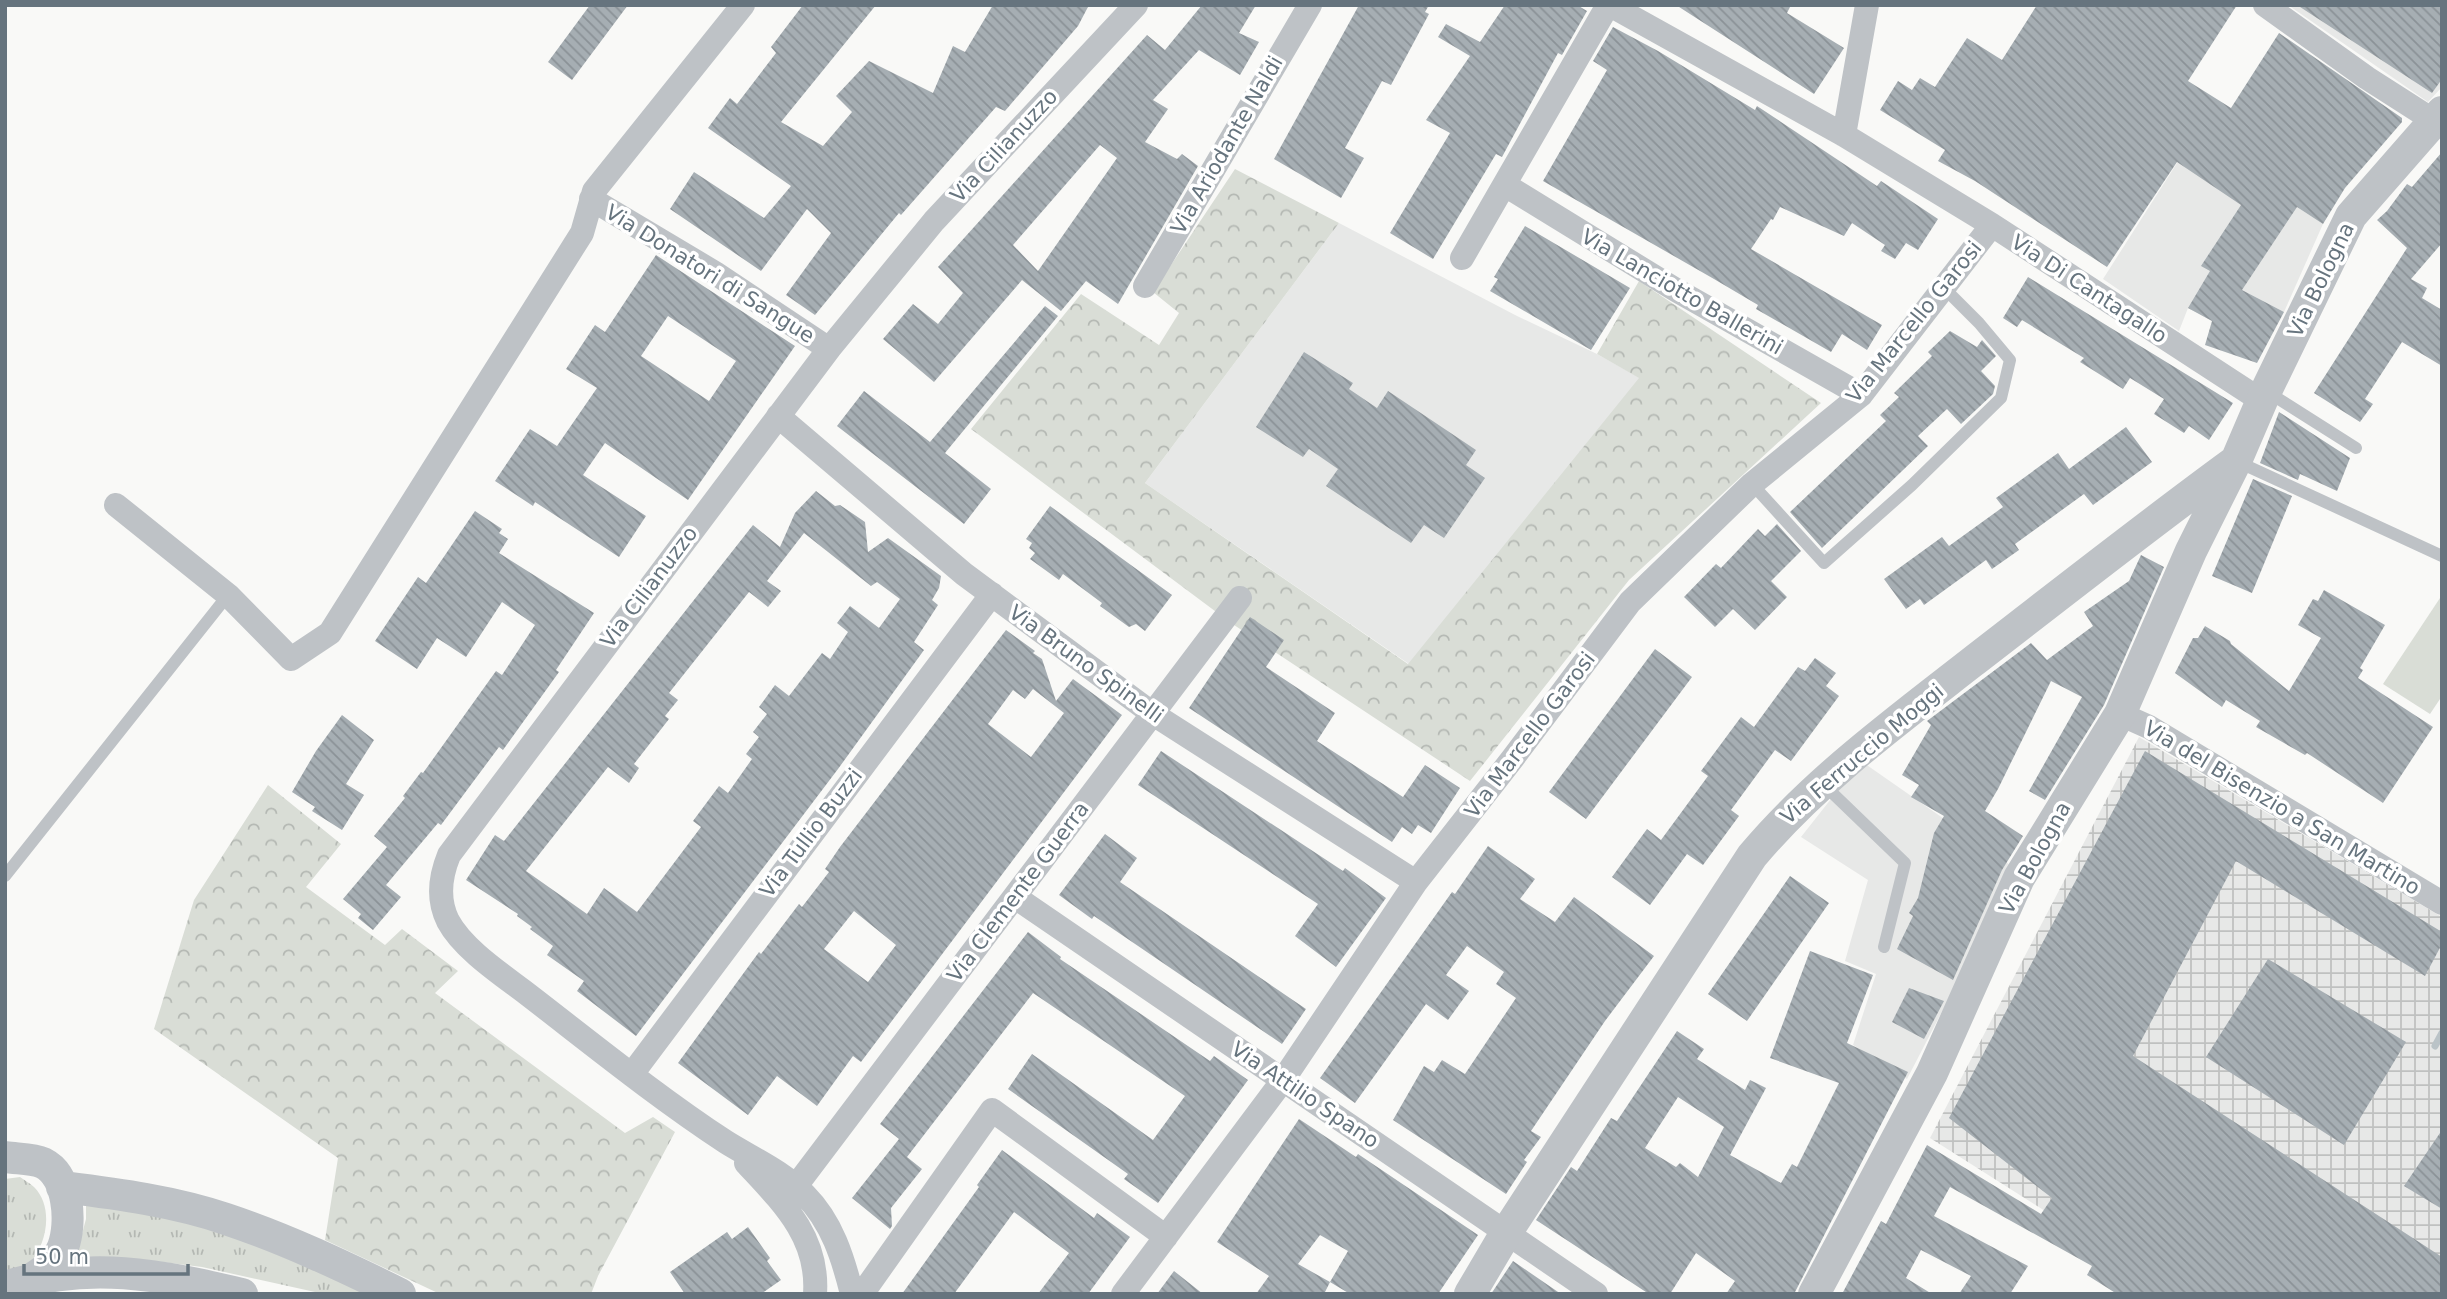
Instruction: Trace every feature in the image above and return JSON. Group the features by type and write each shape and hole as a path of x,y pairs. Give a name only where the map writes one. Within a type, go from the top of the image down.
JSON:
{"street":[{"path":"116,505 228,596 291,659 330,633 582,233 594,191 743,5"},
{"name":"Via Cilianuzzo","path":"852,1294 841,1253 827,1224 808,1197 761,1160 727,1142 632,1074 487,963 456,932 443,909 443,868 449,855 829,349 934,221 1136,5"},
{"name":"Via Ariodante Naldi","path":"1145,286 1310,5"},
{"path":"1462,258 1609,5"},
{"name":"Via Di Cantagallo","path":"1609,5 1844,135 2264,396"},
{"path":"1844,135 1867,5"},
{"path":"2265,5 2367,78 2439,120"},
{"name":"Via Bologna","path":"1814,1294 1932,1073 2019,878 2120,714 2192,551 2351,216 2439,120"},
{"name":"Via Lanciotto Ballerini","path":"1504,185 1676,290 1861,396"},
{"name":"Via Donatori di Sangue","path":"591,199 715,273 829,349"},
{"name":"Via Marcello Garosi","path":"1123,1294 1283,1080 1416,882 1630,602 1752,484 1861,396 1992,225"},
{"name":"Via Bruno Spinelli","path":"778,416 964,573 1153,714 1416,882"},
{"name":"Via Ferruccio Moggi","path":"1470,1294 1506,1233 1752,856 1781,822 1866,745 2236,461"},
{"path":"2148,526 2177,534 2192,551"},
{"name":"Via Tullio Buzzi","path":"632,1074 992,594"},
{"name":"Via Clemente Guerra","path":"796,1186 1240,598"},
{"name":"Via del Bisenzio a San Martino","path":"2120,714 2149,727 2442,903"},
{"name":"Via Attilio Spano","path":"1015,897 1596,1294"},
{"path":"862,1294 992,1110 1166,1237"},
{"name":"Via Cilianuzzo","path":"727,1142 784,1203 806,1236 813,1261 815,1294"},
{"path":"5,1157 39,1162 52,1170 62,1187 67,1222 63,1247 50,1266 19,1283"},
{"path":"62,1187 151,1199 225,1218 324,1257 400,1294"},
{"path":"19,1283 78,1272 116,1271 163,1276 242,1294"}],"lane":[{"path":"1752,484 1824,563 1912,485 2001,398 2010,360 1979,323 1944,288"},
{"path":"2264,396 2356,448"},
{"path":"2236,461 2442,556"},
{"path":"5,876 228,596"},
{"path":"1824,785 1905,863 1884,947"}],"shaded area":[{"path":"2288,5 2437,5 2442,8 2442,87 2428,102"},
{"path":"2193,138 2323,224 2284,312 2242,290 2212,321 2188,308 2179,331 2103,279"},
{"path":"1339,223 1640,378 1409,664 1145,483"},
{"path":"2139,737 2442,917 2442,1294 2176,1294 1930,1138"},
{"path":"1861,761 2016,869 1907,1079 1853,1045 1876,974 1845,961 1868,880 1801,837"}],"green space":[{"path":"1235,169 1339,223 1145,483 1408,664 1639,378 1597,354 1639,281 1821,403 1629,580 1470,781 1231,623 971,429 1081,294 1159,345 1179,313 1153,292"},
{"path":"2442,595 2442,696 2430,714 2383,684"},
{"path":"268,785 341,844 306,887 385,945 402,929 458,971 435,993 625,1133 653,1117 675,1132 591,1294 440,1294 325,1240 338,1158 154,1029 194,900"},
{"path":"20,1177 40,1195 46,1225 41,1246 30,1263 5,1275 5,1179"},
{"path":"86,1201 190,1218 372,1294 324,1294 202,1267 146,1260 76,1256 86,1219"}],"building":[{"path":"590,5 628,5 572,80 548,62"},
{"path":"803,5 876,5 781,122 823,146 852,112 836,96 869,61 933,93 953,46 965,52 993,5 1089,5 1078,26 1005,111 996,107 901,215 899,213 815,315 786,295 831,233 807,209 761,271 670,209 694,172 764,218 791,186 708,128 730,98 737,104 776,53 771,47"},
{"path":"1202,5 1256,5 1239,33 1259,42 1240,75 1199,50 1153,100 1168,109 1145,142 1177,159 1182,154 1198,166 1118,304 1086,281 1061,311 1022,280 934,382 883,339 913,304 938,324 963,293 938,267 1147,35 1165,50","holes":["1100,145 1117,158 1038,271 1013,245"]},
{"path":"1359,5 1429,5 1425,12 1429,14 1391,85 1382,81 1345,148 1364,158 1341,198 1274,159"},
{"path":"1505,5 1577,5 1587,11 1562,55 1558,53 1502,157 1496,154 1433,259 1390,233 1450,133 1426,120 1470,56 1438,37 1446,24 1480,42"},
{"path":"1676,5 1791,5 1787,13 1844,48 1814,94"},
{"path":"2037,5 2237,5 2188,81 2231,108 2279,33 2402,118 2402,122 2345,188 2323,224 2297,207 2242,290 2284,312 2257,363 2205,345 2212,321 2188,308 2210,271 2201,266 2241,205 2177,162 2107,267 1975,181 1938,161 1945,150 1880,110 1898,81 1912,90 1920,78 1935,87 1967,38 2002,60"},
{"path":"2297,5 2442,5 2442,79 2432,93"},
{"path":"1613,27 1755,110 1757,106 1877,186 1881,181 1938,219 1918,250 1906,243 1895,259 1881,251 1885,245 1852,223 1844,236 1780,207 1751,249 1882,325 1867,350 1842,334 1831,352 1756,309 1758,305 1543,181 1607,70 1593,61"},
{"path":"2442,152 2442,243 2411,279 2427,288 2422,298 2442,310 2442,366 2402,342 2365,399 2373,404 2360,422 2314,393 2407,248 2377,220 2407,184 2412,187"},
{"path":"1525,226 1630,288 1591,350 1490,291 1498,279 1494,277"},
{"path":"656,255 795,346 688,500 605,443 583,475 646,516 619,557 535,502 533,506 495,481 530,429 557,446 597,388 566,369 595,325 605,332","holes":["668,316 736,361 709,401 641,356"]},
{"path":"2028,277 2233,403 2209,440 2189,426 2184,433 2154,414 2164,399 2130,378 2123,389 2080,362 2084,358 2022,320 2017,327 2003,318"},
{"path":"1045,306 1058,316 945,453 991,489 964,524 837,426 864,391 930,442"},
{"path":"1950,331 1977,347 1982,340 1996,356 1981,371 1995,386 1993,394 1961,424 1947,409 1918,436 1928,446 1822,548 1790,512 1886,421 1880,415 1899,397 1894,393 1932,356 1928,352"},
{"path":"1304,352 1353,383 1349,389 1377,408 1388,391 1476,450 1466,465 1485,478 1444,538 1424,525 1411,543 1326,486 1338,469 1309,449 1303,457 1256,427"},
{"path":"2279,412 2350,458 2337,491 2300,474 2298,480 2260,463"},
{"path":"2126,427 2152,462 2093,505 2084,494 2015,544 2019,550 1992,569 1986,560 1924,605 1920,599 1906,609 1884,579 1942,537 1949,546 2003,507 1996,498 2058,453 2069,469"},
{"path":"2253,479 2292,496 2252,593 2212,576"},
{"path":"816,491 835,506 840,505 865,522 868,552 888,538 941,576 939,588 932,600 938,605 914,642 924,650 838,769 636,1036 577,991 584,981 547,955 553,946 530,929 532,927 517,916 518,914 466,880 495,835 504,841 753,525 780,547 795,513","holes":["804,533 871,586 877,582 900,599 879,628 850,606 837,623 848,632 830,659 822,653 789,696 775,685 759,707 767,714 753,732 759,737 746,754 752,759 728,793 719,786 693,821 701,827 637,912 604,888 587,914 526,871 608,767 629,783 639,768 634,764 669,719 665,716 678,700 669,693 749,592 768,607 781,591 767,581"]},
{"path":"1050,506 1172,595 1145,631 1136,624 1129,627 1063,574 1059,580 1030,559 1035,553 1029,548 1032,543 1026,539"},
{"path":"475,511 502,529 499,533 508,539 499,553 594,613 556,670 559,672 503,750 499,747 441,825 438,823 386,885 401,897 373,930 358,918 361,914 343,899 387,847 374,836 405,798 403,796 421,772 423,773 496,671 502,675 535,625 502,602 466,657 437,638 417,669 375,641 418,577 426,583"},
{"path":"1777,524 1801,551 1771,581 1787,597 1755,630 1733,609 1715,627 1684,597 1716,564 1721,568 1758,529 1765,536"},
{"path":"2141,555 2164,567 2104,705 2045,800 2029,791 2082,697 2051,681 1985,811 2023,836 2002,870 1953,980 1897,949 1913,916 1909,913 1918,898 1934,833 1944,816 1911,797 1919,785 1902,775 1931,725 1927,721 2031,643 2047,660 2093,626 2084,612 2129,581"},
{"path":"2324,590 2385,625 2360,668 2363,670 2358,678 2433,727 2383,803 2307,753 2305,755 2256,727 2260,721 2226,700 2222,707 2175,673 2193,638 2198,638 2205,626 2230,641 2289,691 2321,638 2298,625 2313,599 2318,601"},
{"path":"1250,617 1284,640 1266,667 1335,713 1317,741 1403,797 1425,765 1460,788 1431,833 1418,825 1412,834 1402,827 1392,842 1189,708"},
{"path":"1006,630 1042,659 1056,701 1073,679 1122,715 861,1062 853,1056 817,1106 777,1076 748,1115 678,1063 759,952 761,954 799,904 802,907 829,872 825,869","holes":["1033,689 1064,713 1031,757 988,724 1013,690 1025,699","854,911 896,945 868,982 824,949"]},
{"path":"1655,649 1692,677 1586,819 1549,792"},
{"path":"1815,658 1836,673 1826,686 1839,696 1791,761 1775,750 1731,810 1739,816 1703,865 1687,854 1650,905 1612,877 1647,829 1661,840 1708,776 1701,771 1741,717 1754,727 1798,667 1805,671"},
{"path":"342,715 374,740 346,784 364,795 342,830 312,811 315,807 292,792 316,751"},
{"path":"1161,751 1343,871 1345,868 1386,898 1336,967 1295,936 1318,904 1138,785"},
{"path":"2145,751 2442,932 2442,944 2425,976 2236,861 2133,1056 2442,1257 2442,1294 2117,1294 2087,1275 2092,1266 1950,1187 1934,1216 2028,1266 2010,1294 1959,1294 1971,1276 1921,1250 1906,1278 1932,1294 1842,1294 1881,1221 1886,1224 1927,1145 2041,1214 2052,1198 1949,1118"},
{"path":"1105,834 1137,858 1120,882 1306,1009 1282,1044 1059,895"},
{"path":"1488,846 1535,879 1520,899 1555,922 1574,897 1654,956 1605,1021 1531,1131 1541,1137 1524,1160 1527,1162 1506,1194 1393,1120 1424,1066 1434,1072 1442,1060 1465,1074 1516,998 1496,984 1504,972 1467,946 1446,975 1469,991 1448,1020 1426,1004 1355,1103 1320,1078 1452,892 1455,894"},
{"path":"1790,876 1829,903 1747,1021 1708,994"},
{"path":"1028,932 1061,957 1060,959 1210,1061 1214,1056 1248,1080 1158,1203 1124,1179 1128,1174 1008,1089 1032,1054 1153,1140 1185,1096 1033,993 907,1157 922,1169 891,1208 890,1229 852,1198 899,1139 880,1124"},
{"path":"1810,951 1873,975 1847,1043 1908,1072 1794,1294 1726,1294 1735,1281 1696,1253 1670,1294 1649,1294 1536,1220 1571,1167 1577,1171 1611,1118 1617,1121 1677,1031 1704,1049 1697,1059 1745,1090 1750,1080 1766,1088 1730,1155 1781,1183 1792,1164 1797,1167 1839,1083 1770,1058","holes":["1678,1097 1724,1127 1698,1177 1680,1163 1676,1167 1645,1148"]},
{"path":"2268,959 2406,1042 2344,1145 2206,1057"},
{"path":"1909,988 1944,1001 1924,1039 1892,1022"},
{"path":"1299,1119 1356,1157 1358,1154 1478,1235 1438,1294 1350,1294 1330,1282 1324,1294 1256,1294 1269,1276 1217,1242","holes":["1320,1235 1348,1251 1330,1282 1298,1264"]},
{"path":"2442,1130 2442,1209 2404,1186"},
{"path":"1002,1150 1094,1218 1097,1213 1130,1237 1088,1294 1038,1294 1069,1253 1014,1212 954,1294 902,1294 979,1187 977,1185"},
{"path":"748,1227 770,1258 767,1261 781,1280 761,1294 685,1294 670,1272 727,1232 732,1239"},
{"path":"1513,1261 1561,1294 1491,1294"},
{"path":"1174,1271 1203,1294 1157,1294"}],"waterway":[{"path":"2435,1046 2442,1033"}]}
